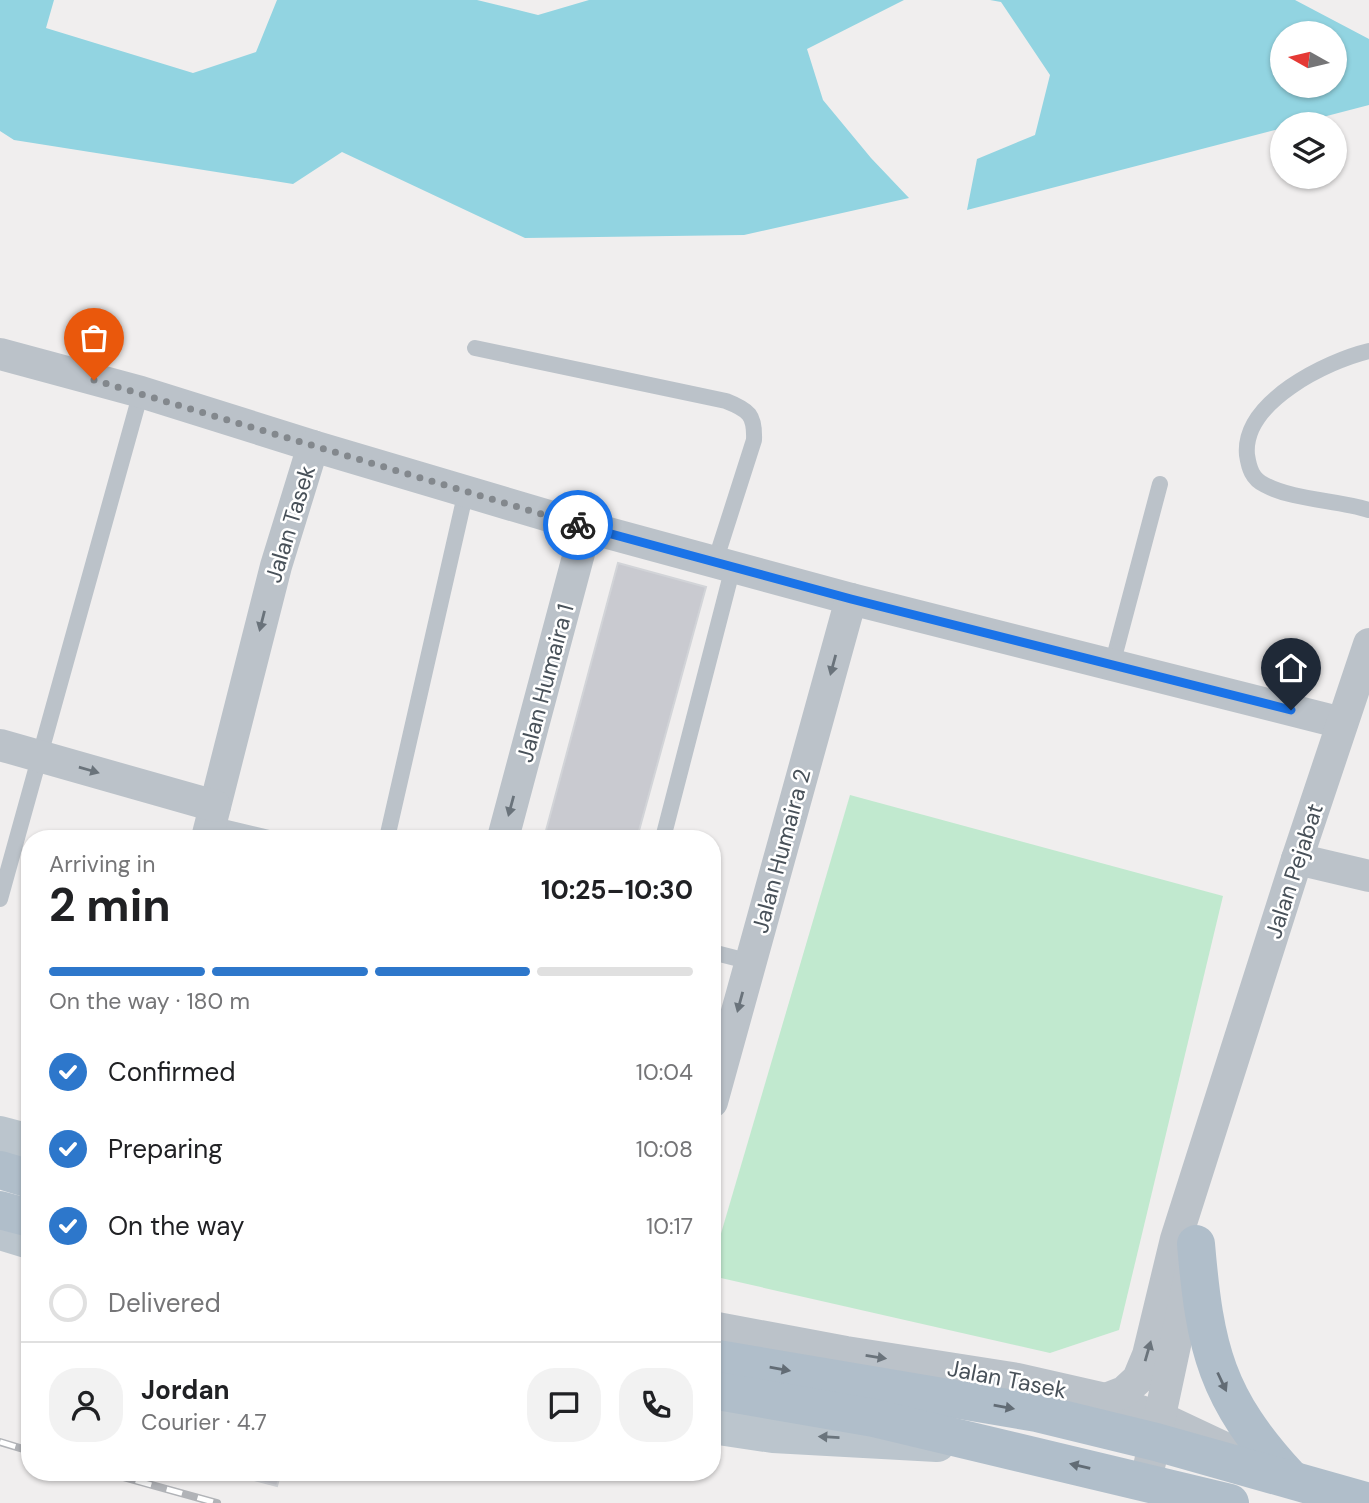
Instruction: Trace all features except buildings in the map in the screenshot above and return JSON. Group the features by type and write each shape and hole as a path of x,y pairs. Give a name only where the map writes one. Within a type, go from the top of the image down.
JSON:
{"main road":[{"path":"0,1135 21,1141"},
{"path":"0,1170 21,1176"},
{"path":"0,1198 21,1192"},
{"path":"0,1210 21,1216"},
{"path":"0,1231 21,1237"},
{"path":"1196,1244 1205,1329 1217,1370 1235,1409 1259,1446 1289,1477"},
{"path":"721,1360 1037,1413 1159,1430 1289,1477 1369,1502"},
{"path":"721,1392 874,1418 1230,1503"},
{"path":"721,1426 773,1434 995,1446"}],"street":[{"name":"Jalan Tasek","path":"0,354 141,392 313,446 276,566 211,823"},
{"path":"313,446 724,565 1342,723"},
{"name":"Jalan Humaira 1","path":"505,830 586,527"},
{"name":"Jalan Humaira 2","path":"721,1070 851,599"},
{"name":"Jalan Pejabat","path":"1106,1399 1125,1392 1139,1379 1148,1355 1176,1239 1297,859 1369,644"},
{"path":"0,745 39,756 211,823"},
{"path":"1297,859 1369,876"},
{"name":"Jalan Pejabat","path":"1146,1481 1159,1430 1196,1244 1220,1099"},
{"name":"Jalan Tasek","path":"721,1329 846,1352 1018,1379 1106,1399 1159,1430"}],"lane":[{"path":"475,348 726,401 745,408 755,422 754,440 665,830"},
{"path":"1369,351 1347,356 1307,376 1272,402 1256,423 1247,446 1249,470 1263,485 1283,492 1369,510"},
{"path":"0,900 141,392"},
{"path":"1112,665 1160,484"},
{"path":"389,830 466,491"},
{"path":"211,823 238,830"},
{"path":"721,954 751,962"}],"green space":[{"path":"850,795 1223,896 1119,1330 1050,1353 721,1278 721,1233"}],"water":[{"path":"0,0 54,0 46,28 193,73 256,52 277,0 477,0 538,15 589,0 904,0 807,49 823,100 871,158 909,198 744,235 525,238 342,152 293,184 14,140 0,131"},
{"path":"990,0 1295,0 1335,21 1270,21 1270,98 1348,98 1348,28 1369,39 1369,105 1342,112 1270,112 1270,131 967,210 977,159 1035,135 1050,75 1001,2"}],"railway":[{"path":"0,1442 21,1448"},
{"path":"138,1481 217,1503"}],"way so far":[{"path":"94,380 578,525"}],"route":[{"path":"578,525 851,599 1291,710"}]}
